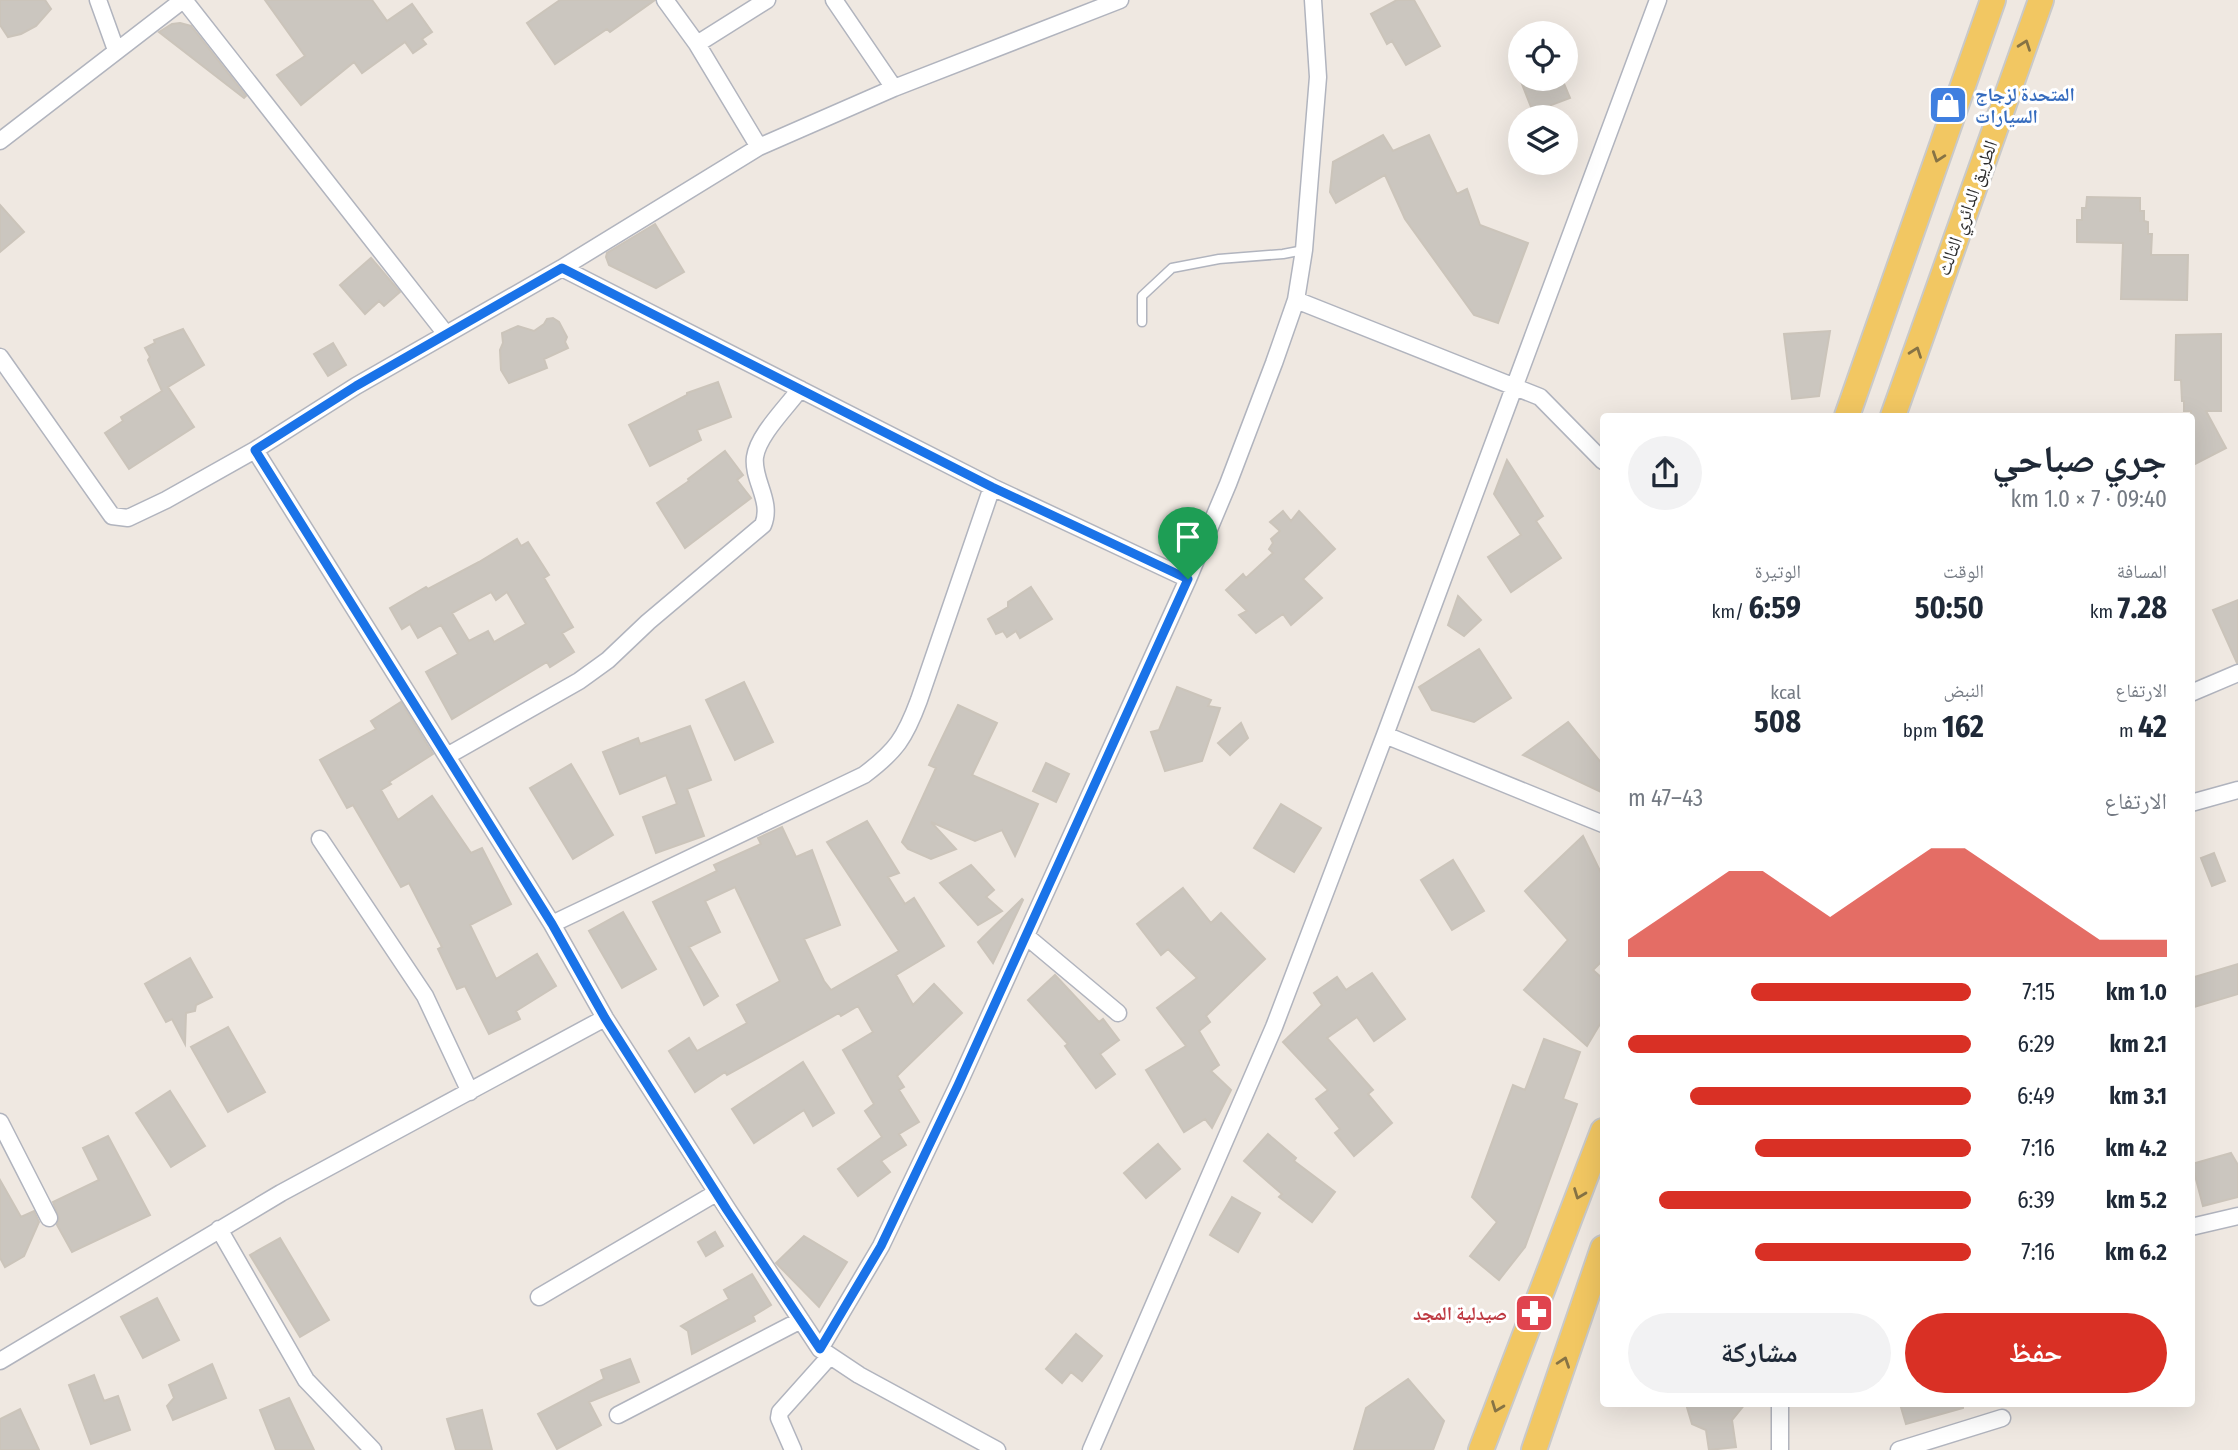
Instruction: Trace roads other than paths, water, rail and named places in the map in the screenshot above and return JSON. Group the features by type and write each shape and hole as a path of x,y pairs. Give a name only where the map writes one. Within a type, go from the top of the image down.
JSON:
{"main road":[{"path":"1848,413 1993,0"},
{"name":"الطريق الدائري الثالث","path":"1894,413 2041,0"},
{"path":"1480,1450 1600,1138"},
{"path":"1534,1450 1600,1257"}],"street":[{"path":"98,0 116,50"},
{"path":"0,141 183,0 446,334"},
{"path":"665,0 697,44 759,147"},
{"path":"697,44 767,0"},
{"path":"834,0 894,88"},
{"path":"0,357 112,516 128,518 255,450 356,386 562,268 759,147 894,88 1120,0"},
{"path":"793,1450 779,1419 780,1412 825,1353 881,1246 958,1085 1188,579 1228,484 1296,300 1304,250 1318,77 1313,0"},
{"path":"1091,1450 1275,1027 1658,0"},
{"path":"562,268 992,487 1188,579"},
{"path":"1296,300 1540,397 1600,458"},
{"path":"447,756 579,681 608,660 648,622 763,525 766,517 765,503 755,466 755,454 761,441 800,389"},
{"path":"255,450 552,924 605,1018 716,1193 825,1353 918,1408 997,1450"},
{"path":"552,924 863,775 898,746 908,730 919,700 992,487"},
{"path":"2195,691 2238,673"},
{"path":"1385,735 1600,823"},
{"path":"2195,802 2238,790"},
{"path":"320,839 425,996 470,1092"},
{"path":"1026,936 1118,1013"},
{"path":"0,1361 281,1193 605,1018"},
{"path":"0,1122 49,1218"},
{"path":"539,1297 716,1193"},
{"path":"2195,1226 2238,1216"},
{"path":"219,1230 306,1380 373,1450"},
{"path":"618,1415 801,1320"},
{"path":"1780,1407 1780,1450"},
{"path":"1899,1450 2002,1418"}],"lane":[{"path":"1142,322 1142,296 1172,268 1219,259 1304,250"}],"place":[{"name":"المتحدة لزجاج السيارات","path":"1948,105"},
{"name":"صيدلية المجد","path":"1534,1313"}]}
